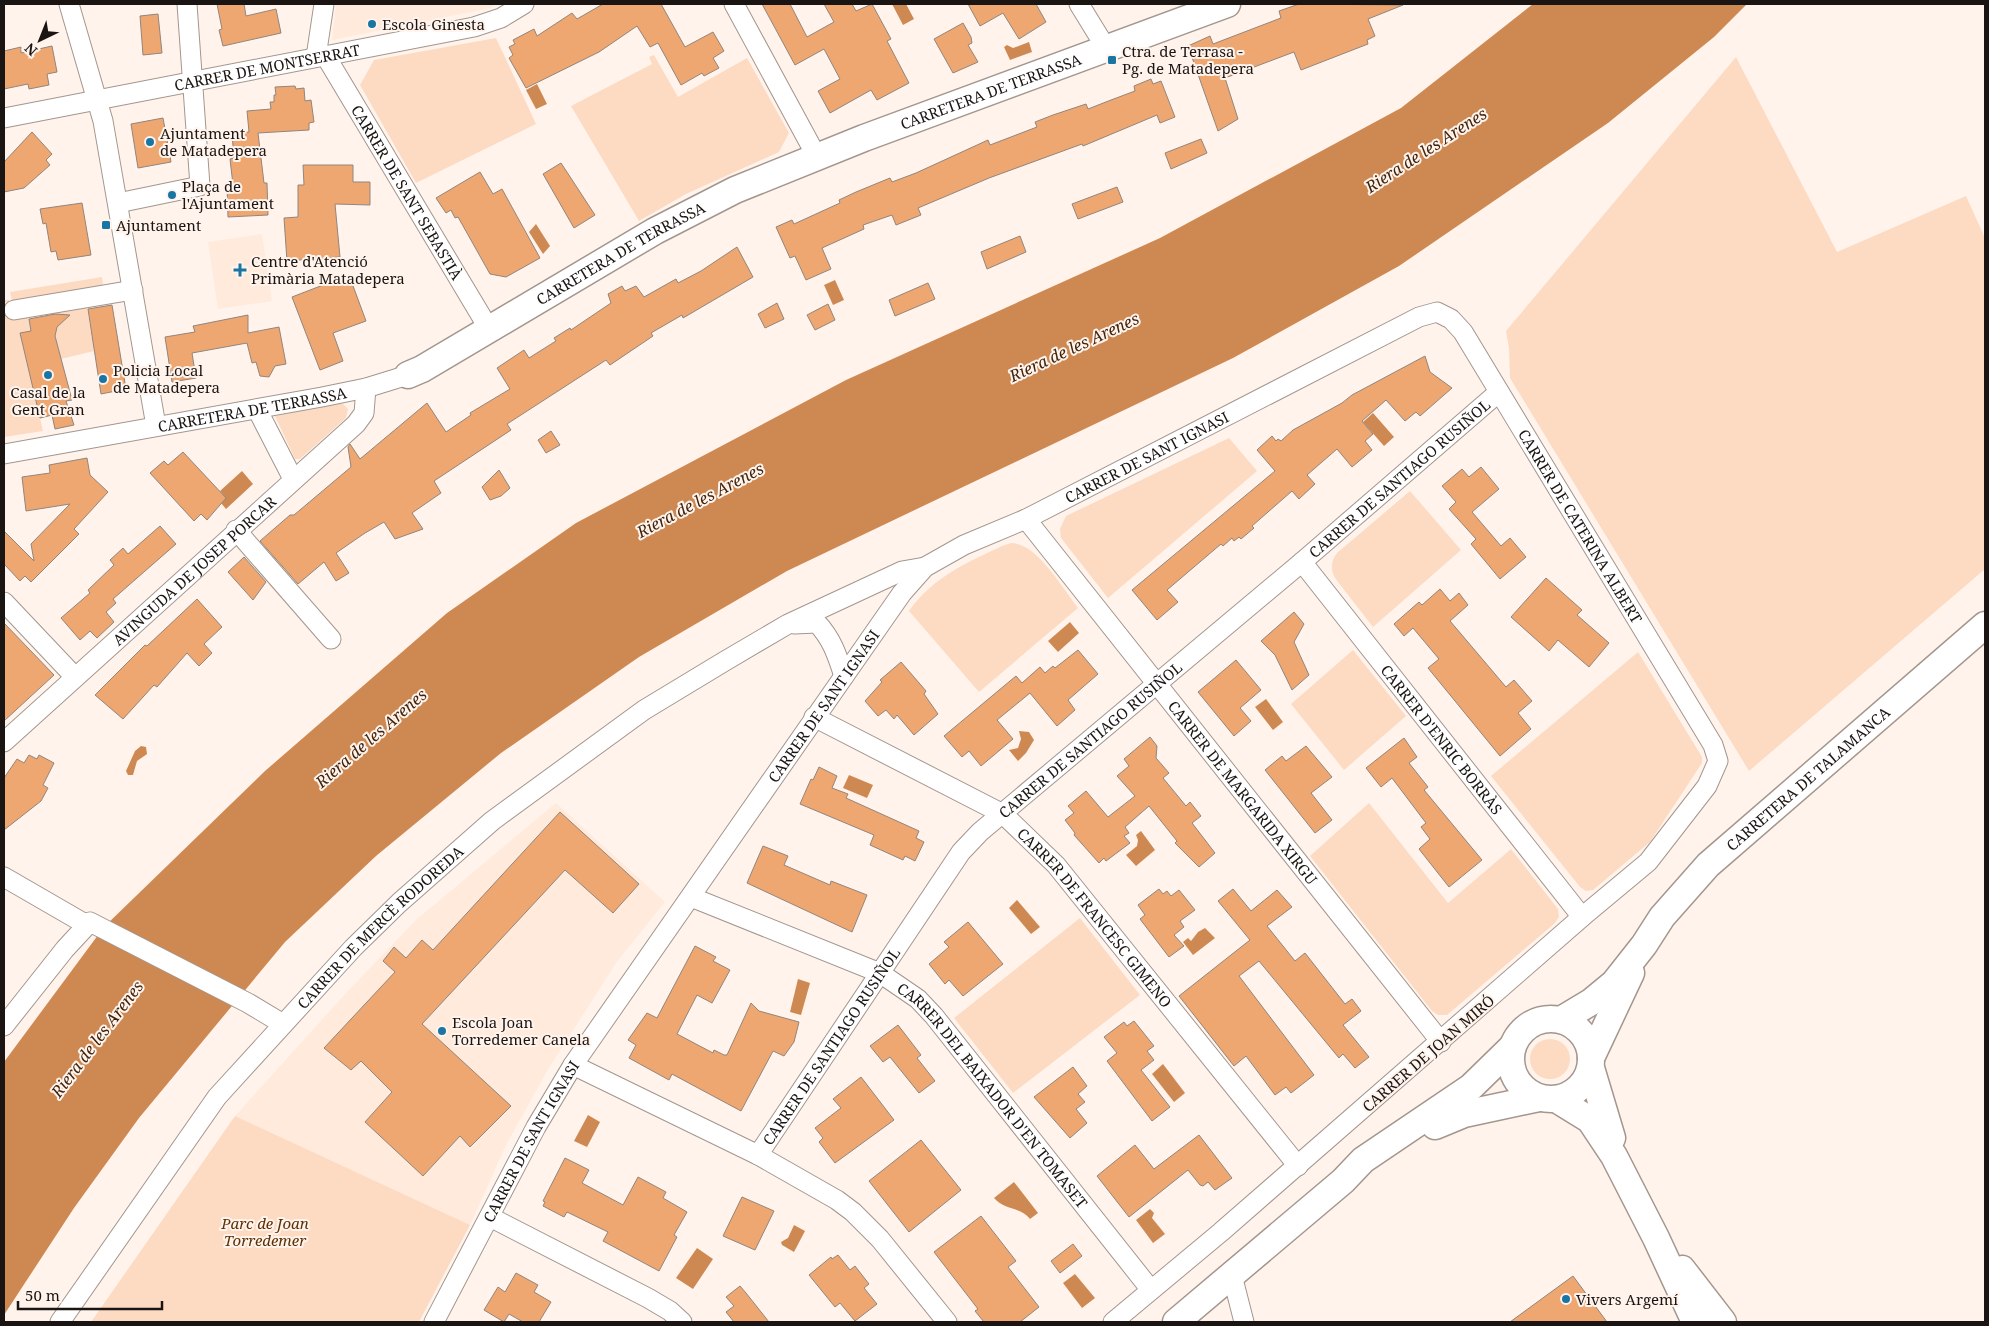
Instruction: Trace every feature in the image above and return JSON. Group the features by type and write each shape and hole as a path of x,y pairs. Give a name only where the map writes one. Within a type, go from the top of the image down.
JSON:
{"street":[{"path":"69,4 97,101 118,203 156,426"},
{"path":"118,203 200,186 187,4"},
{"path":"320,56 324,4"},
{"name":"CARRER DE MONTSERRAT","path":"4,118 474,27 501,18 524,4"},
{"path":"734,4 818,156"},
{"path":"1080,4 1106,48"},
{"name":"CARRETERA DE TERRASSA","path":"4,454 366,388 408,375 422,369 689,213 767,176 1227,4"},
{"name":"CARRER DE SANT SEBASTIÀ","path":"320,56 489,329"},
{"path":"14,310 133,290"},
{"name":"CARRER DE CATERINA ALBERT","path":"1424,316 1437,312 1451,319 1463,332 1713,746 1718,761"},
{"name":"CARRER DE SANT IGNASI","path":"434,1322 536,1127 573,1065 902,593 925,567 964,545 1026,520 1424,316"},
{"name":"AVINGUDA DE JOSEP PORCAR","path":"4,742 236,530 362,418 366,402 366,388"},
{"name":"CARRER DE SANTIAGO RUSIÑOL","path":"758,1155 961,852 980,832 1302,562 1499,392"},
{"path":"257,409 293,479"},
{"name":"CARRER DE MARGARIDA XIRGU","path":"1026,520 1441,1042"},
{"path":"236,530 331,639"},
{"name":"CARRER D'ENRIC BORRÀS","path":"1302,562 1582,917"},
{"name":"CARRER DE MERCÈ RODOREDA","path":"60,1322 217,1097 353,948 399,903 492,821 644,710 788,624 902,571 925,567"},
{"path":"4,602 75,677"},
{"name":"CARRER DE MERCÈ RODOREDA","path":"788,624 817,623 834,645 844,676"},
{"name":"CARRETERA DE TALAMANCA","path":"1561,1020 1591,1002 1614,983 1644,945 1662,917 1708,864 1985,625"},
{"name":"CARRER DE FRANCESC GIMENO","path":"814,718 1003,814 1056,865 1298,1166"},
{"name":"CARRER DE JOAN MIRÓ","path":"1113,1322 1298,1166 1582,917 1648,862 1707,786 1718,761"},
{"path":"4,877 88,923 248,1003 283,1024"},
{"name":"CARRER DEL BAIXADOR D'EN TOMASET","path":"691,897 880,973 918,999 934,1016 1151,1290"},
{"path":"4,1026 88,923"},
{"name":"CARRETERA DE TALAMANCA","path":"1591,1063 1644,945"},
{"path":"1614,1156 1612,1139 1591,1063 1590,1048 1579,1030 1561,1020 1542,1020 1525,1027 1517,1036 1512,1048 1511,1068 1515,1078 1521,1087 1590,1120 1614,1156 1656,1238 1695,1322"},
{"path":"1176,1322 1343,1181 1363,1160 1466,1091 1512,1048"},
{"path":"1343,1181 1379,1167 1415,1139 1447,1120 1472,1112 1568,1096 1578,1089 1586,1079 1591,1063"},
{"path":"573,1065 758,1155 853,1212 880,1238 947,1322"},
{"path":"490,1217 607,1276 660,1305 682,1322"},
{"path":"1656,1238 1723,1322"},
{"path":"1232,1276 1244,1322"}],"shaded area":[{"name":"Escola Ginesta","path":"336,4 496,4 490,8 332,40"},
{"name":"Centre d'Atenció Primària Matadepera","path":"262,234 272,301 218,309 208,242"},
{"name":"Escola Joan Torredemer Canela","path":"556,803 665,902 616,963 547,1071 506,1145 470,1225 235,1116 347,992 416,920"}],"green space":[{"path":"496,38 536,124 416,183 360,85 374,60"},
{"path":"654,55 678,97 747,58 789,133 779,152 686,194 639,221 571,106 652,64 649,57"},
{"path":"1736,57 1837,252 1966,196 1985,238 1985,569 1749,771 1510,378 1509,348 1506,331"},
{"path":"102,277 104,292 86,299 91,332 116,328 119,344 93,348 94,351 61,359 55,336 57,327 70,315 28,315 31,331 20,333 43,431 4,437 4,300 9,300 10,307 13,306 10,292"},
{"path":"338,403 343,404 348,409 346,418 300,459 295,459 275,416"},
{"path":"1229,438 1257,471 1108,598 1061,538 1060,529 1066,516"},
{"path":"1410,491 1461,550 1373,627 1335,578 1332,571 1332,562 1337,553"},
{"path":"1011,543 1021,545 1040,559 1049,568 1078,608 979,692 909,611 918,599 951,572"},
{"path":"1353,650 1406,716 1344,770 1291,704"},
{"path":"1638,652 1702,757 1702,763 1650,842 1593,890 1586,891 1580,887 1491,776"},
{"path":"1369,803 1448,903 1511,849 1558,909 1559,917 1555,923 1447,1015 1438,1015 1432,1011 1310,856"},
{"path":"1080,918 1140,995 1013,1093 954,1018"},
{"path":"1554,1039 1561,1042 1567,1048 1570,1059 1569,1067 1561,1076 1554,1079 1546,1079 1539,1076 1531,1067 1530,1055 1533,1048 1542,1040"},
{"name":"Parc de Joan Torredemer","path":"235,1116 470,1225 419,1322 91,1322"}],"water":[{"path":"892,4 906,4 914,19 903,25"},
{"name":"Riera de les Arenes","path":"1533,4 1747,4 1714,37 1608,123 1399,266 1233,358 787,571 639,657 501,753 376,856 285,942 139,1118 74,1208 4,1315 4,1062 104,927 265,771 447,613 576,523 846,380 1160,238 1401,108"},
{"path":"1029,42 1032,52 1010,60 1004,47 1007,45 1013,48"},
{"path":"537,84 547,104 536,109 526,90"},
{"path":"536,224 550,246 543,254 529,232"},
{"path":"835,280 844,300 833,305 824,285"},
{"path":"1373,413 1394,437 1384,446 1363,422"},
{"path":"242,471 253,484 226,509 221,503 226,498 220,491"},
{"path":"1070,622 1079,633 1058,652 1048,641"},
{"path":"1266,699 1283,722 1273,730 1255,707"},
{"path":"1019,731 1029,732 1034,740 1026,753 1018,761 1009,750 1018,748 1021,739"},
{"path":"141,746 146,747 147,754 137,761 133,775 128,775 126,771 135,751"},
{"path":"849,775 873,785 867,798 843,788"},
{"path":"1141,831 1155,850 1136,866 1126,855 1137,846 1138,840 1136,835"},
{"path":"1017,900 1040,927 1031,934 1009,908"},
{"path":"1205,928 1215,938 1193,955 1183,942 1188,938 1191,941 1198,932"},
{"path":"798,979 810,983 801,1015 790,1012"},
{"path":"1163,1064 1185,1093 1174,1102 1152,1074"},
{"path":"588,1115 600,1122 587,1147 574,1141"},
{"path":"1014,1182 1038,1213 1030,1219 1022,1212 1003,1205 994,1198"},
{"path":"1150,1209 1154,1213 1152,1218 1165,1234 1153,1243 1136,1220"},
{"path":"794,1225 805,1231 794,1252 782,1245 781,1242 788,1238"},
{"path":"697,1248 713,1259 693,1289 676,1278"},
{"path":"1075,1274 1095,1298 1082,1308 1063,1283"}],"building":[{"path":"217,4 244,4 246,16 276,9 281,33 223,46 219,30 222,29"},
{"path":"603,4 661,4 685,47 713,32 724,51 713,58 719,68 704,76 702,73 681,85 658,43 650,47 637,26 599,52 526,88 509,58 513,55 509,47 515,44 513,40 534,29 537,36 572,13 577,19"},
{"path":"762,4 790,4 807,37 834,22 824,4 852,4 856,11 872,4 891,39 887,41 909,83 877,100 871,90 830,113 818,91 840,79 824,49 795,65"},
{"path":"968,4 1036,4 1046,22 1019,39 1003,13 980,26"},
{"path":"1299,4 1403,5 1368,19 1375,36 1367,40 1368,44 1301,70 1294,52 1225,78 1238,119 1218,131 1188,46 1210,36 1213,44 1281,18 1279,11"},
{"path":"158,14 162,53 143,55 140,16"},
{"path":"963,23 971,37 972,43 968,45 978,62 953,73 934,39"},
{"path":"52,46 57,72 47,74 49,85 29,89 28,84 4,89 4,51 21,47 21,53"},
{"path":"1151,79 1153,84 1161,81 1175,117 1160,123 1157,115 1083,146 1082,144 989,178 918,208 921,215 896,225 892,215 863,225 864,229 822,248 831,269 806,280 795,256 790,258 776,227 792,220 794,224 840,203 839,200 856,192 890,178 892,182 916,173 988,140 990,145 1037,127 1035,122 1053,115 1086,104 1088,109 1135,91 1134,86"},
{"path":"295,86 296,89 304,88 305,101 311,100 314,122 309,123 309,130 258,133 264,183 267,183 268,215 228,217 227,185 233,185 230,159 234,158 232,134 249,132 247,111 271,109 270,102 274,102 274,95 276,95 275,87"},
{"name":"Ajuntament de Matadepera","path":"163,118 171,162 138,168 131,124"},
{"path":"32,132 52,154 46,160 50,165 24,188 4,192 4,162"},
{"path":"1201,139 1207,153 1171,169 1165,153"},
{"path":"561,163 595,215 574,228 543,174"},
{"path":"303,165 353,165 353,182 370,182 370,205 335,204 340,257 287,261 284,218 298,217 298,185 304,185"},
{"path":"480,172 493,194 502,189 540,258 506,277 490,274 458,217 455,218 451,210 446,213 436,198"},
{"path":"1117,187 1123,202 1078,219 1072,204"},
{"path":"82,203 91,255 58,260 56,251 51,252 46,223 43,224 40,209"},
{"path":"1020,236 1026,252 987,269 981,252"},
{"path":"737,247 753,277 683,318 682,315 651,333 653,336 610,365 606,360 507,424 511,430 434,481 441,493 412,513 423,529 395,539 384,522 336,553 349,573 336,581 324,562 298,584 260,541 351,467 348,447 350,444 360,459 427,403 446,432 471,415 470,413 510,389 497,368 524,350 529,358 556,341 554,338 570,328 571,330 611,303 608,294 622,286 625,291 636,286 644,297 676,279 678,283 701,271"},
{"path":"349,275 366,321 333,333 343,361 320,370 292,297"},
{"path":"928,283 935,299 895,316 889,300"},
{"path":"777,303 784,319 765,328 758,314"},
{"path":"828,304 835,320 815,330 807,315"},
{"path":"112,305 126,389 101,394 88,309"},
{"name":"Casal de la Gent Gran","path":"55,314 70,315 57,327 55,336 72,400 66,401 74,425 55,429 52,415 40,418 20,333 31,331 29,319"},
{"path":"248,315 248,333 279,327 286,364 275,366 269,377 260,376 256,362 252,363 247,343 192,353 196,378 172,382 165,337 195,332 193,326"},
{"path":"1425,356 1430,372 1452,388 1420,416 1416,412 1405,421 1386,400 1362,421 1373,434 1365,441 1372,450 1352,467 1337,449 1307,475 1315,484 1299,499 1292,491 1252,526 1254,528 1241,539 1239,537 1234,541 1232,538 1223,546 1221,544 1167,590 1178,602 1157,620 1132,590 1275,471 1257,450 1272,436 1276,441 1278,439 1281,441 1293,430 1342,403 1352,395"},
{"path":"551,431 560,445 546,453 538,440"},
{"path":"183,452 226,498 207,520 201,514 194,521 150,473 164,461 168,465"},
{"path":"87,458 90,475 108,492 74,529 79,534 31,582 25,576 20,581 4,564 4,531 34,561 31,544 70,504 26,511 22,477 50,473 49,465"},
{"path":"1481,467 1499,489 1472,512 1501,546 1510,538 1526,557 1500,579 1471,544 1476,539 1449,509 1456,502 1442,486 1462,469 1469,477"},
{"path":"499,470 510,488 501,496 490,500 482,487"},
{"path":"160,526 176,544 113,599 116,603 106,612 114,622 97,638 90,631 80,640 61,618 90,593 88,590 114,565 110,560 123,548 128,554"},
{"path":"244,557 266,582 253,600 228,572"},
{"path":"1546,578 1582,610 1577,615 1609,643 1589,667 1558,640 1549,651 1511,617"},
{"path":"1440,589 1450,601 1459,593 1468,605 1450,621 1506,687 1514,680 1532,701 1518,713 1531,729 1500,756 1428,668 1439,659 1413,628 1404,636 1394,624 1419,602 1422,605"},
{"path":"197,599 222,627 204,644 212,653 199,666 187,653 157,687 154,685 123,719 95,695 145,645 147,646"},
{"path":"1294,612 1304,624 1294,642 1309,675 1292,690 1275,655 1261,641"},
{"path":"4,623 54,675 4,721"},
{"path":"1078,650 1098,674 1068,700 1075,710 1057,726 1030,693 997,720 1013,739 981,766 969,751 962,757 944,736 1016,676 1022,683 1040,667 1045,673 1053,666 1055,668"},
{"path":"1236,660 1261,690 1240,708 1251,721 1234,736 1198,692"},
{"path":"901,662 926,691 924,694 938,714 914,735 897,715 894,719 886,710 878,716 865,701 882,682 880,680"},
{"path":"1150,737 1157,746 1156,758 1169,773 1163,778 1186,806 1190,802 1201,816 1192,823 1215,853 1199,867 1175,843 1177,841 1149,806 1125,827 1129,833 1124,836 1130,843 1106,861 1104,858 1099,863 1074,835 1075,833 1065,820 1074,813 1068,806 1086,791 1108,817 1135,796 1117,776 1129,766 1124,759"},
{"path":"1404,738 1417,757 1409,763 1428,787 1424,790 1482,860 1449,887 1419,849 1430,839 1421,827 1426,823 1392,778 1381,787 1366,768"},
{"path":"1306,746 1332,777 1311,793 1332,820 1315,833 1265,770 1282,756 1286,761"},
{"path":"29,755 37,759 39,755 54,763 43,785 48,788 41,801 4,830 4,778 17,759 24,763"},
{"path":"819,767 837,776 832,788 848,794 846,798 919,831 916,838 924,842 915,861 905,856 903,860 870,845 874,835 800,804 811,779 813,780"},
{"path":"560,812 639,884 613,913 565,870 422,1024 511,1106 470,1147 460,1136 423,1176 365,1122 392,1092 361,1061 351,1070 324,1048 395,972 383,961 394,947 406,958 422,940 433,950"},
{"path":"763,846 788,856 784,865 830,885 831,881 867,895 852,932 747,883"},
{"path":"1159,889 1163,894 1167,891 1171,896 1179,890 1195,910 1180,921 1184,927 1174,935 1184,946 1169,957 1140,919 1145,915 1138,905"},
{"path":"1233,889 1251,911 1277,890 1292,907 1267,926 1295,961 1305,953 1345,1004 1352,999 1361,1011 1343,1025 1369,1057 1355,1068 1343,1054 1339,1058 1259,961 1239,976 1314,1075 1291,1093 1286,1087 1275,1095 1246,1056 1234,1066 1179,996 1250,940 1218,901"},
{"path":"968,922 1003,964 963,996 949,980 945,984 929,964 949,947 944,942"},
{"path":"695,946 716,957 713,961 730,970 712,1003 697,995 677,1034 713,1053 714,1050 727,1055 751,1003 759,1011 799,1022 794,1042 784,1056 773,1051 741,1111 672,1074 669,1080 629,1058 636,1045 628,1040 647,1013 657,1018"},
{"path":"1134,1021 1154,1046 1147,1051 1154,1060 1141,1070 1170,1107 1152,1121 1107,1061 1117,1053 1104,1037 1124,1022 1127,1026"},
{"path":"898,1025 921,1055 917,1058 935,1081 919,1093 890,1057 883,1062 870,1046"},
{"path":"1073,1067 1087,1086 1078,1094 1085,1102 1076,1109 1087,1123 1070,1138 1034,1097"},
{"path":"861,1077 894,1120 835,1163 819,1142 823,1138 815,1128 841,1108 833,1099"},
{"path":"1199,1135 1232,1178 1215,1190 1208,1182 1203,1186 1200,1185 1188,1170 1129,1217 1097,1176 1135,1145 1154,1169"},
{"path":"921,1140 961,1190 909,1232 869,1181"},
{"path":"565,1158 589,1170 582,1183 623,1205 638,1177 666,1192 663,1198 687,1212 674,1235 677,1237 659,1271 603,1241 608,1232 567,1212 564,1217 543,1206 545,1202 543,1201"},
{"path":"742,1197 774,1211 755,1250 723,1236"},
{"path":"981,1216 1016,1261 1008,1267 1039,1307 1020,1322 984,1322 975,1311 978,1309 934,1252"},
{"path":"1073,1244 1082,1256 1060,1273 1051,1261"},
{"path":"838,1255 850,1270 855,1266 869,1284 864,1288 877,1304 855,1321 840,1303 835,1307 809,1275 831,1257 832,1259"},
{"path":"516,1273 538,1285 534,1292 551,1302 539,1322 523,1322 509,1314 504,1322 484,1310 498,1287 505,1292"},
{"name":"Vivers Argemí","path":"1573,1276 1607,1322 1510,1322"},
{"path":"740,1286 769,1322 734,1322 726,1312 734,1306 726,1297"}],"place":[{"name":"Escola Ginesta","path":"372,24"},
{"name":"Ctra. de Terrasa - Pg. de Matadepera","path":"1112,60"},
{"name":"Ajuntament de Matadepera","path":"150,142"},
{"name":"Plaça de l'Ajuntament","path":"172,195"},
{"name":"Ajuntament","path":"106,225"},
{"name":"Centre d'Atenció Primària Matadepera","path":"240,270"},
{"name":"Casal de la Gent Gran","path":"48,375"},
{"name":"Policia Local de Matadepera","path":"103,379"},
{"name":"Escola Joan Torredemer Canela","path":"442,1031"},
{"name":"Vivers Argemí","path":"1566,1299"}]}
